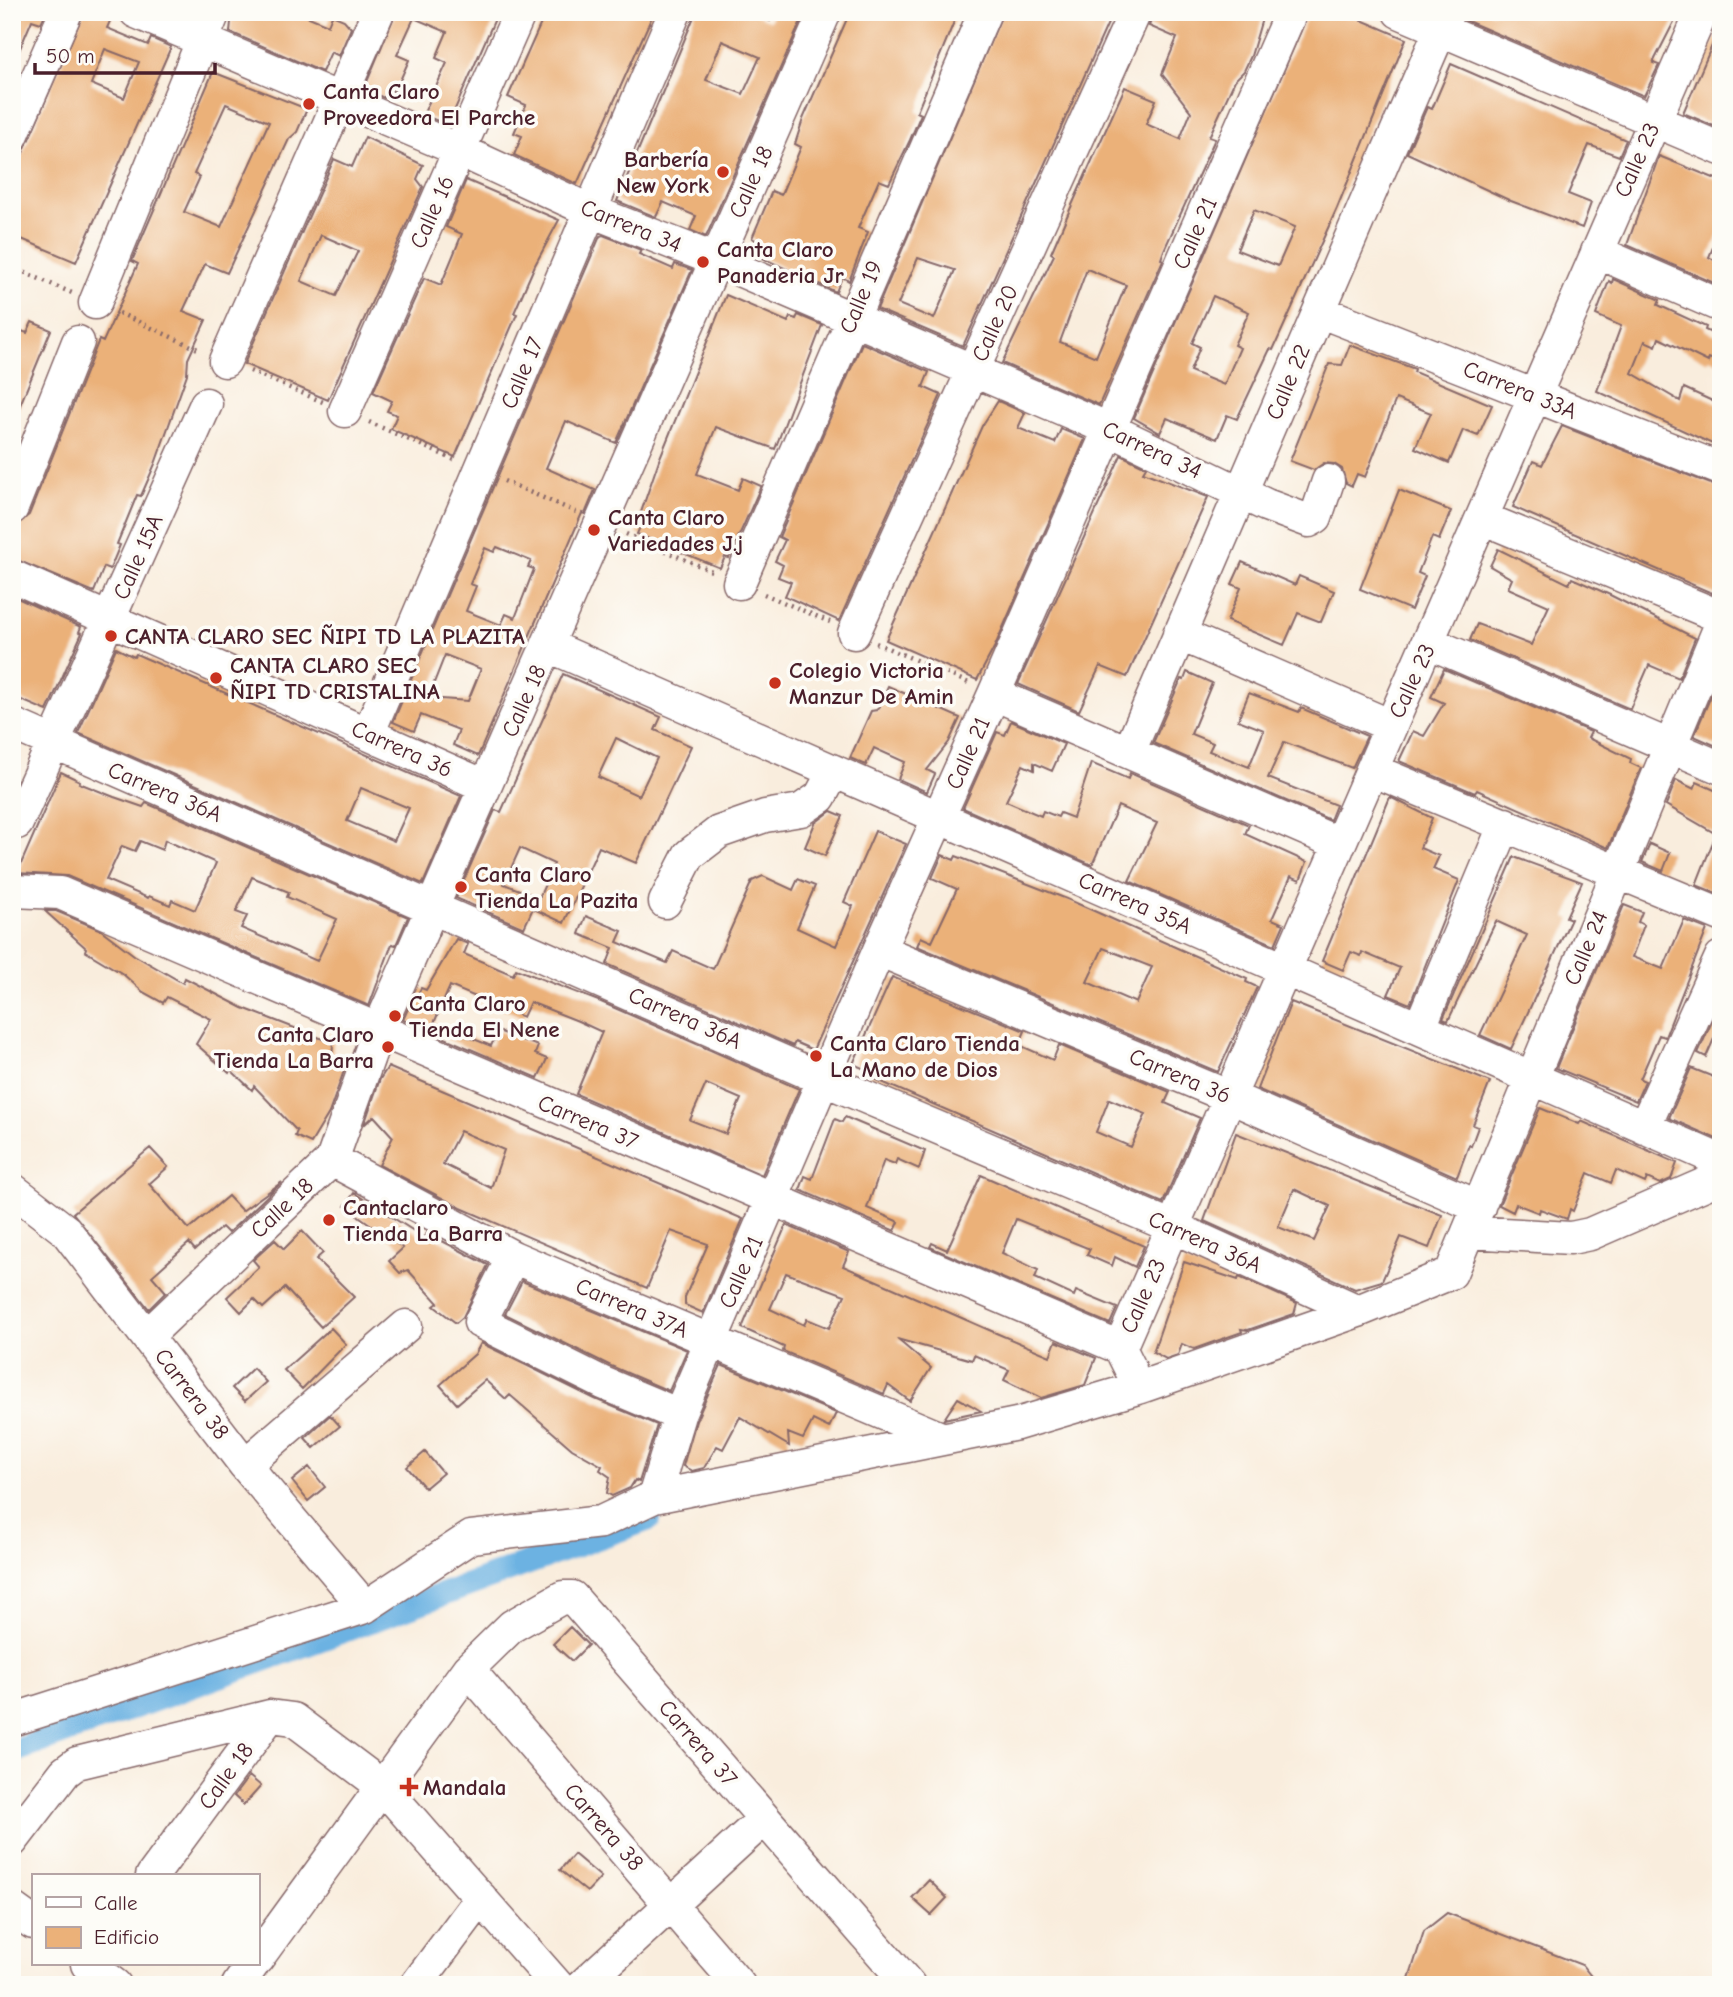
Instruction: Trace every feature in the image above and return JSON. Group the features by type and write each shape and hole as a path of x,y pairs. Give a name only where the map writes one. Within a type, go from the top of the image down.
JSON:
{"street":[{"path":"12,136 66,12"},
{"name":"Carrera 34","path":"135,12 459,150 591,211 716,260 1109,429 1309,521 1315,517 1328,481"},
{"path":"95,303 215,12"},
{"path":"225,361 378,12"},
{"name":"Calle 16","path":"345,411 520,12"},
{"name":"Calle 17","path":"368,734 675,12"},
{"name":"Calle 18","path":"148,1335 332,1160 378,1031 825,12"},
{"name":"Calle 19","path":"739,583 985,12"},
{"name":"Calle 20","path":"854,633 1135,12"},
{"name":"Calle 21","path":"654,1497 679,1415 879,950 940,818 1291,12"},
{"path":"1399,12 1444,22 1721,149"},
{"name":"Calle 23","path":"1120,1349 1391,726 1430,643 1702,12"},
{"name":"Calle 22","path":"1129,752 1444,22"},
{"path":"1597,252 1721,306"},
{"name":"Carrera 33A","path":"1319,311 1721,469"},
{"path":"12,508 78,342"},
{"name":"Calle 15A","path":"17,823 205,404"},
{"path":"1482,518 1721,617"},
{"name":"Carrera 36","path":"12,576 485,786"},
{"name":"Calle 24","path":"1358,1311 1451,1273 1721,624"},
{"path":"1179,634 1391,726"},
{"path":"1430,643 1721,768"},
{"name":"Carrera 35A","path":"549,646 1721,1161"},
{"path":"994,694 1340,844"},
{"name":"Carrera 36A","path":"12,724 825,1080 1173,1227 1358,1311"},
{"path":"1372,770 1721,915"},
{"path":"665,902 689,855 719,832 765,816 801,810 820,797 834,771"},
{"path":"1420,1027 1505,824"},
{"name":"Carrera 37","path":"12,891 60,893 772,1202 1120,1349"},
{"name":"Carrera 36","path":"879,950 1230,1097 1474,1220"},
{"path":"1644,1128 1721,957"},
{"name":"Carrera 37A","path":"332,1160 513,1257 941,1438"},
{"path":"1474,1220 1571,1238 1590,1234 1721,1177"},
{"name":"Carrera 38","path":"12,1189 66,1231 245,1465 365,1607"},
{"path":"513,1257 480,1322 603,1383 679,1415"},
{"path":"12,1720 365,1607 471,1537 601,1522 654,1497 1017,1424 1141,1387 1358,1311"},
{"path":"245,1465 406,1326"},
{"path":"1120,1349 1141,1387"},
{"name":"Carrera 37","path":"468,1669 512,1626 563,1597 572,1597 909,1985"},
{"path":"259,1956 468,1669"},
{"name":"Carrera 38","path":"468,1669 739,1985"},
{"path":"12,1841 65,1772 77,1763 270,1716 293,1719 382,1786 557,1985"},
{"name":"Calle 18","path":"153,1874 270,1716"},
{"path":"583,1985 764,1819"},
{"path":"416,1985 481,1899"},
{"path":"12,1908 32,1922"},
{"path":"72,1985 86,1966"},
{"path":"91,1966 115,1985"},
{"path":"238,1985 252,1966"}],"building":[{"path":"12,12 46,12 41,23 32,20 12,67"},
{"path":"84,12 114,12 107,28 148,45 151,38 171,47 76,262 12,235 12,178","holes":["105,49 139,62 124,98 91,84"]},
{"path":"232,12 297,12 328,25 332,15 344,20 351,28 339,56 331,52 322,72 230,32"},
{"path":"396,12 498,12 448,125 423,115 447,63 436,58 447,32 414,18 397,55 409,60 395,92 389,89 384,98 364,89"},
{"path":"546,12 654,12 577,184 514,155 522,136 514,133 526,105 508,97"},
{"path":"696,12 749,12 770,21 773,12 805,12 706,237 690,230 696,216 663,202 656,217 617,201","holes":["722,41 760,57 743,94 706,80"]},
{"path":"850,12 958,12 917,112 921,114 910,140 889,184 879,180 858,228 868,232 849,281 842,277 836,292 756,255 761,243 752,238 772,191 781,195 801,147 795,144 803,119"},
{"path":"1003,12 1113,12 963,346 877,309","holes":["918,258 955,270 934,319 898,304"]},
{"path":"1154,12 1264,12 1251,56 1244,71 1235,80 1209,137 1215,139 1164,250 1163,260 1099,405 1002,363 1054,255 1051,253 1125,87 1156,100 1146,124 1180,139 1191,112 1162,74 1177,38 1149,26","holes":["1087,269 1126,285 1096,357 1060,342"]},
{"path":"1309,12 1343,12 1406,39 1337,208 1273,350 1270,349 1237,419 1227,415 1217,439 1167,418 1160,433 1134,418","holes":["1254,210 1295,227 1278,266 1237,250","1213,296 1249,312 1234,345 1240,348 1224,385 1190,371 1200,347 1192,343"]},
{"path":"1466,12 1679,12 1653,63 1659,65 1644,96 1465,20"},
{"path":"1719,29 1721,30 1721,129 1683,113"},
{"path":"1451,64 1626,140 1619,156 1589,145 1568,194 1591,203 1582,228 1511,201 1407,153 1427,107 1432,109"},
{"path":"213,72 307,109 297,132 289,139 227,273 205,264 183,311 206,320 188,359 187,374 155,464 141,496 137,495 110,569 104,567 94,592 12,558 12,532 15,526 29,515 99,340 103,342 138,264 132,261","holes":["226,104 269,122 221,227 184,212 200,177 194,174"]},
{"path":"365,137 423,165 417,179 423,187 328,400 244,364 334,159 352,167","holes":["321,235 358,251 336,296 301,281"]},
{"path":"1659,156 1721,181 1721,228 1709,257 1721,264 1721,286 1627,245"},
{"path":"466,180 559,220 535,265 514,313 517,314 455,457 391,429 397,415 387,411 392,401 373,392 424,278 441,285 462,234 446,227"},
{"path":"600,236 641,250 639,254 673,269 675,264 692,270 616,443 566,421 546,468 595,490 585,514 582,513 478,756 453,745 459,730 421,715 414,731 393,722","holes":["497,547 531,561 528,567 534,569 515,618 506,614 501,625 466,611 476,586 470,584 485,548 494,552","445,655 481,669 468,701 428,698"]},
{"path":"1613,279 1660,300 1658,305 1706,327 1705,330 1718,336 1721,363 1709,358 1708,362 1659,338 1656,346 1645,341 1632,373 1680,401 1684,388 1721,405 1721,448 1597,391 1621,326 1596,315 1609,281 1612,283"},
{"path":"726,295 788,322 790,317 796,319 798,315 822,325 775,449 716,427 697,474 738,490 743,478 761,486 729,558 725,557 720,568 637,534 642,522 638,521 659,460"},
{"path":"32,322 51,330 13,422 12,347 19,330 27,333"},
{"path":"862,343 929,372 923,387 941,395 839,621 785,596 791,582 778,577 783,565 775,561 785,540 779,537"},
{"path":"1350,345 1415,369 1414,372 1492,405 1478,436 1463,430 1449,463 1415,448 1431,413 1396,399 1365,477 1357,474 1352,486 1346,483 1342,469 1334,464 1324,463 1314,470 1290,461 1329,364 1342,365"},
{"path":"998,401 1025,413 1018,428 1055,443 1061,429 1085,439 995,646 977,680 886,640 982,426"},
{"path":"1562,426 1721,488 1721,597 1513,507 1533,461 1542,465"},
{"path":"1121,455 1146,467 1143,472 1208,497 1127,677 1100,666 1079,711 1018,684"},
{"path":"1399,490 1451,511 1439,540 1432,537 1418,573 1425,576 1411,610 1360,589"},
{"path":"1498,549 1569,584 1572,578 1610,595 1695,638 1679,678 1649,665 1630,709 1470,640 1477,624 1531,645 1549,606 1508,588 1512,579 1490,566"},
{"path":"1242,562 1295,585 1299,576 1334,591 1321,622 1298,613 1284,645 1227,621 1241,588 1232,584"},
{"path":"15,597 81,627 79,632 82,633 47,711 12,696 12,604"},
{"path":"116,648 134,657 136,654 461,796 423,884 78,733","holes":["361,788 409,808 394,841 347,821"]},
{"path":"1444,669 1591,732 1588,738 1631,759 1630,763 1641,768 1608,848 1477,790 1475,793 1399,761 1413,731 1424,736 1444,703 1431,697"},
{"path":"1187,672 1212,683 1191,734 1213,743 1209,751 1249,767 1264,730 1238,720 1249,693 1299,712 1301,708 1367,736 1352,768 1284,742 1268,778 1336,805 1330,820 1153,743 1181,679 1184,680"},
{"path":"1721,672 1721,748 1694,736"},
{"path":"563,674 661,717 655,730 691,746 636,863 599,847 564,923 534,909 554,864 520,848 504,884 538,897 524,928 456,898 495,810 501,812","holes":["616,738 657,758 639,796 598,777"]},
{"path":"888,686 960,718 949,742 927,770 935,774 927,792 898,779 905,762 874,748 866,765 850,758 871,711 877,710"},
{"path":"1011,721 1064,744 1052,771 1034,763 1034,770 1023,765 1006,801 1041,816 1043,811 1058,817 1060,813 1073,818 1091,763 1128,779 1130,773 1249,825 1245,834 1307,862 1300,880 1291,876 1272,919 1284,924 1275,945 1129,881 1157,823 1118,806 1092,865 963,808 997,732 1005,735"},
{"path":"61,772 80,781 79,783 114,797 143,807 146,803 408,917 396,945 392,944 369,1006 67,876 17,873","holes":["165,840 216,863 195,910 172,900 170,905 149,896 148,898 106,880 122,846 135,851 140,841 162,850","252,877 289,892 287,897 337,919 317,961 241,928 247,916 236,912"]},
{"path":"1676,780 1694,789 1697,782 1721,793 1721,895 1696,885 1716,834 1666,805"},
{"path":"1390,797 1432,818 1420,848 1439,856 1433,869 1459,880 1410,1004 1388,995 1400,968 1362,952 1361,956 1351,952 1343,970 1322,961"},
{"path":"831,811 843,816 825,856 805,847 815,823"},
{"path":"875,831 906,844 813,1050 795,1042 793,1046 607,964 613,948 579,934 586,916 622,931 617,942 667,963 673,951 713,969 752,881 763,876 793,890 798,879 815,886 797,928 836,946 853,906 844,902"},
{"path":"1650,844 1670,853 1663,871 1642,862"},
{"path":"942,855 954,860 956,856 1067,899 1247,979 1246,982 1257,987 1218,1072 917,946 921,937 932,942 957,889 932,878","holes":["1103,948 1152,967 1136,1003 1087,982"]},
{"path":"1514,857 1582,882 1566,917 1571,919 1511,1049 1480,1035 1527,935 1496,921 1448,1021 1443,1019"},
{"path":"1624,905 1642,912 1638,922 1644,925 1632,957 1663,969 1684,920 1707,929 1665,1037 1659,1035 1640,1079 1645,1081 1636,1101 1556,1068"},
{"path":"45,911 56,911 101,930 134,955 183,983 185,978 243,1008 333,1043 332,1060 346,1065 329,1113 311,1143 295,1136 297,1131 254,1086 252,1090 231,1070 229,1073 196,1044 211,1019 167,997 163,1003 143,992 123,974 85,951 86,948"},
{"path":"456,939 468,944 464,954 513,975 516,969 601,1002 799,1089 762,1175 576,1094 602,1032 530,1002 523,1017 450,986 434,1023 491,1046 498,1031 538,1046 535,1054 547,1059 538,1078 403,1020 414,995 417,996 421,988 426,990","holes":["706,1084 741,1099 726,1134 690,1120"]},
{"path":"892,977 1025,1031 1019,1045 1053,1060 1059,1045 1170,1092 1165,1103 1200,1118 1163,1203 863,1074 865,1069 853,1064","holes":["1109,1099 1146,1114 1131,1147 1096,1132"]},
{"path":"1291,1002 1490,1082 1473,1125 1478,1127 1457,1177 1257,1089"},
{"path":"1717,1010 1721,1012 1721,1036 1716,1034 1706,1057 1698,1053"},
{"path":"388,1067 743,1219 703,1313 685,1305 685,1297 708,1244 671,1231 647,1288 461,1208 379,1165 393,1137 374,1116 364,1125 380,1079","holes":["460,1131 504,1150 491,1188 443,1164"]},
{"path":"1691,1068 1721,1080 1721,1141 1669,1118"},
{"path":"1540,1108 1579,1124 1581,1121 1677,1163 1671,1179 1660,1184 1647,1178 1645,1183 1616,1170 1611,1183 1588,1173 1573,1211 1570,1209 1567,1219 1540,1209 1539,1213 1516,1204 1513,1212 1499,1205"},
{"path":"845,1117 925,1151 919,1169 897,1159 895,1164 884,1160 867,1208 899,1222 895,1231 800,1190 805,1176 812,1179 835,1119 842,1122"},
{"path":"1236,1133 1442,1215 1429,1248 1401,1237 1382,1281 1355,1289 1204,1221","holes":["1294,1189 1330,1206 1314,1241 1278,1227"]},
{"path":"150,1148 168,1167 149,1184 189,1229 228,1196 242,1211 282,1182 228,1233 222,1227 195,1250 189,1243 152,1276 166,1292 149,1309 73,1213"},
{"path":"981,1175 1144,1246 1135,1267 1115,1257 1112,1266 1087,1255 1090,1249 1016,1219 1002,1253 1038,1270 1035,1278 1074,1296 1076,1291 1117,1308 1110,1324 930,1247 932,1243 947,1250"},
{"path":"354,1193 425,1238 427,1233 488,1265 463,1317 456,1323 434,1306 438,1303 408,1270 400,1273 389,1261 403,1248 345,1206"},
{"path":"786,1225 849,1252 843,1266 996,1333 1050,1356 1056,1341 1096,1358 1085,1385 1041,1398 1004,1380 1009,1370 974,1355 972,1360 897,1339 931,1368 910,1401 888,1385 884,1394 783,1351 784,1347 742,1328","holes":["786,1273 845,1295 829,1328 807,1319 804,1325 770,1309"]},
{"path":"302,1231 323,1253 316,1259 354,1297 321,1327 285,1288 263,1308 254,1299 241,1312 227,1297 259,1267 253,1260 275,1240 284,1249"},
{"path":"1184,1262 1238,1280 1239,1277 1297,1303 1294,1314 1248,1330 1241,1329 1242,1332 1194,1349 1182,1344 1178,1355 1166,1359 1153,1352"},
{"path":"522,1281 687,1350 669,1391 505,1314"},
{"path":"331,1328 346,1344 302,1389 284,1370"},
{"path":"481,1343 595,1399 657,1425 639,1482 635,1480 630,1488 612,1496 607,1493 610,1477 600,1470 602,1466 572,1449 510,1395 506,1399 485,1380 457,1404 440,1385 475,1354"},
{"path":"721,1365 836,1413 829,1428 813,1420 803,1439 788,1433 789,1446 740,1417 723,1449 717,1446 704,1468 692,1471 683,1466 696,1421"},
{"path":"253,1368 266,1382 245,1401 232,1388"},
{"path":"958,1398 971,1405 981,1411 944,1419"},
{"path":"330,1415 340,1426 314,1448 305,1438"},
{"path":"425,1452 443,1473 425,1488 407,1467"},
{"path":"309,1467 325,1487 308,1501 292,1481"},
{"path":"570,1627 588,1645 572,1661 553,1644"},
{"path":"249,1776 261,1786 244,1805 234,1796"},
{"path":"574,1854 601,1877 587,1892 560,1870"},
{"path":"929,1880 947,1898 931,1915 912,1898"},
{"path":"1447,1913 1582,1965 1598,1985 1407,1985 1424,1931"}],"waterway":[{"path":"12,1752 649,1519"}],"place":[{"name":"Canta Claro Proveedora El Parche","path":"309,104"},
{"name":"Barbería New York","path":"723,172"},
{"name":"Canta Claro Panaderia Jr","path":"703,262"},
{"name":"Canta Claro Variedades J.j","path":"594,530"},
{"name":"CANTA CLARO SEC ÑIPI TD LA PLAZITA","path":"111,636"},
{"name":"CANTA CLARO SEC ÑIPI TD CRISTALINA","path":"216,678"},
{"name":"Colegio Victoria Manzur De Amin","path":"775,683"},
{"name":"Canta Claro Tienda La Pazita","path":"461,887"},
{"name":"Canta Claro Tienda El Nene","path":"395,1016"},
{"name":"Canta Claro Tienda La Barra","path":"388,1047"},
{"name":"Canta Claro Tienda La Mano de Dios","path":"816,1056"},
{"name":"Cantaclaro Tienda La Barra","path":"329,1220"},
{"name":"Mandala","path":"409,1787"}]}
